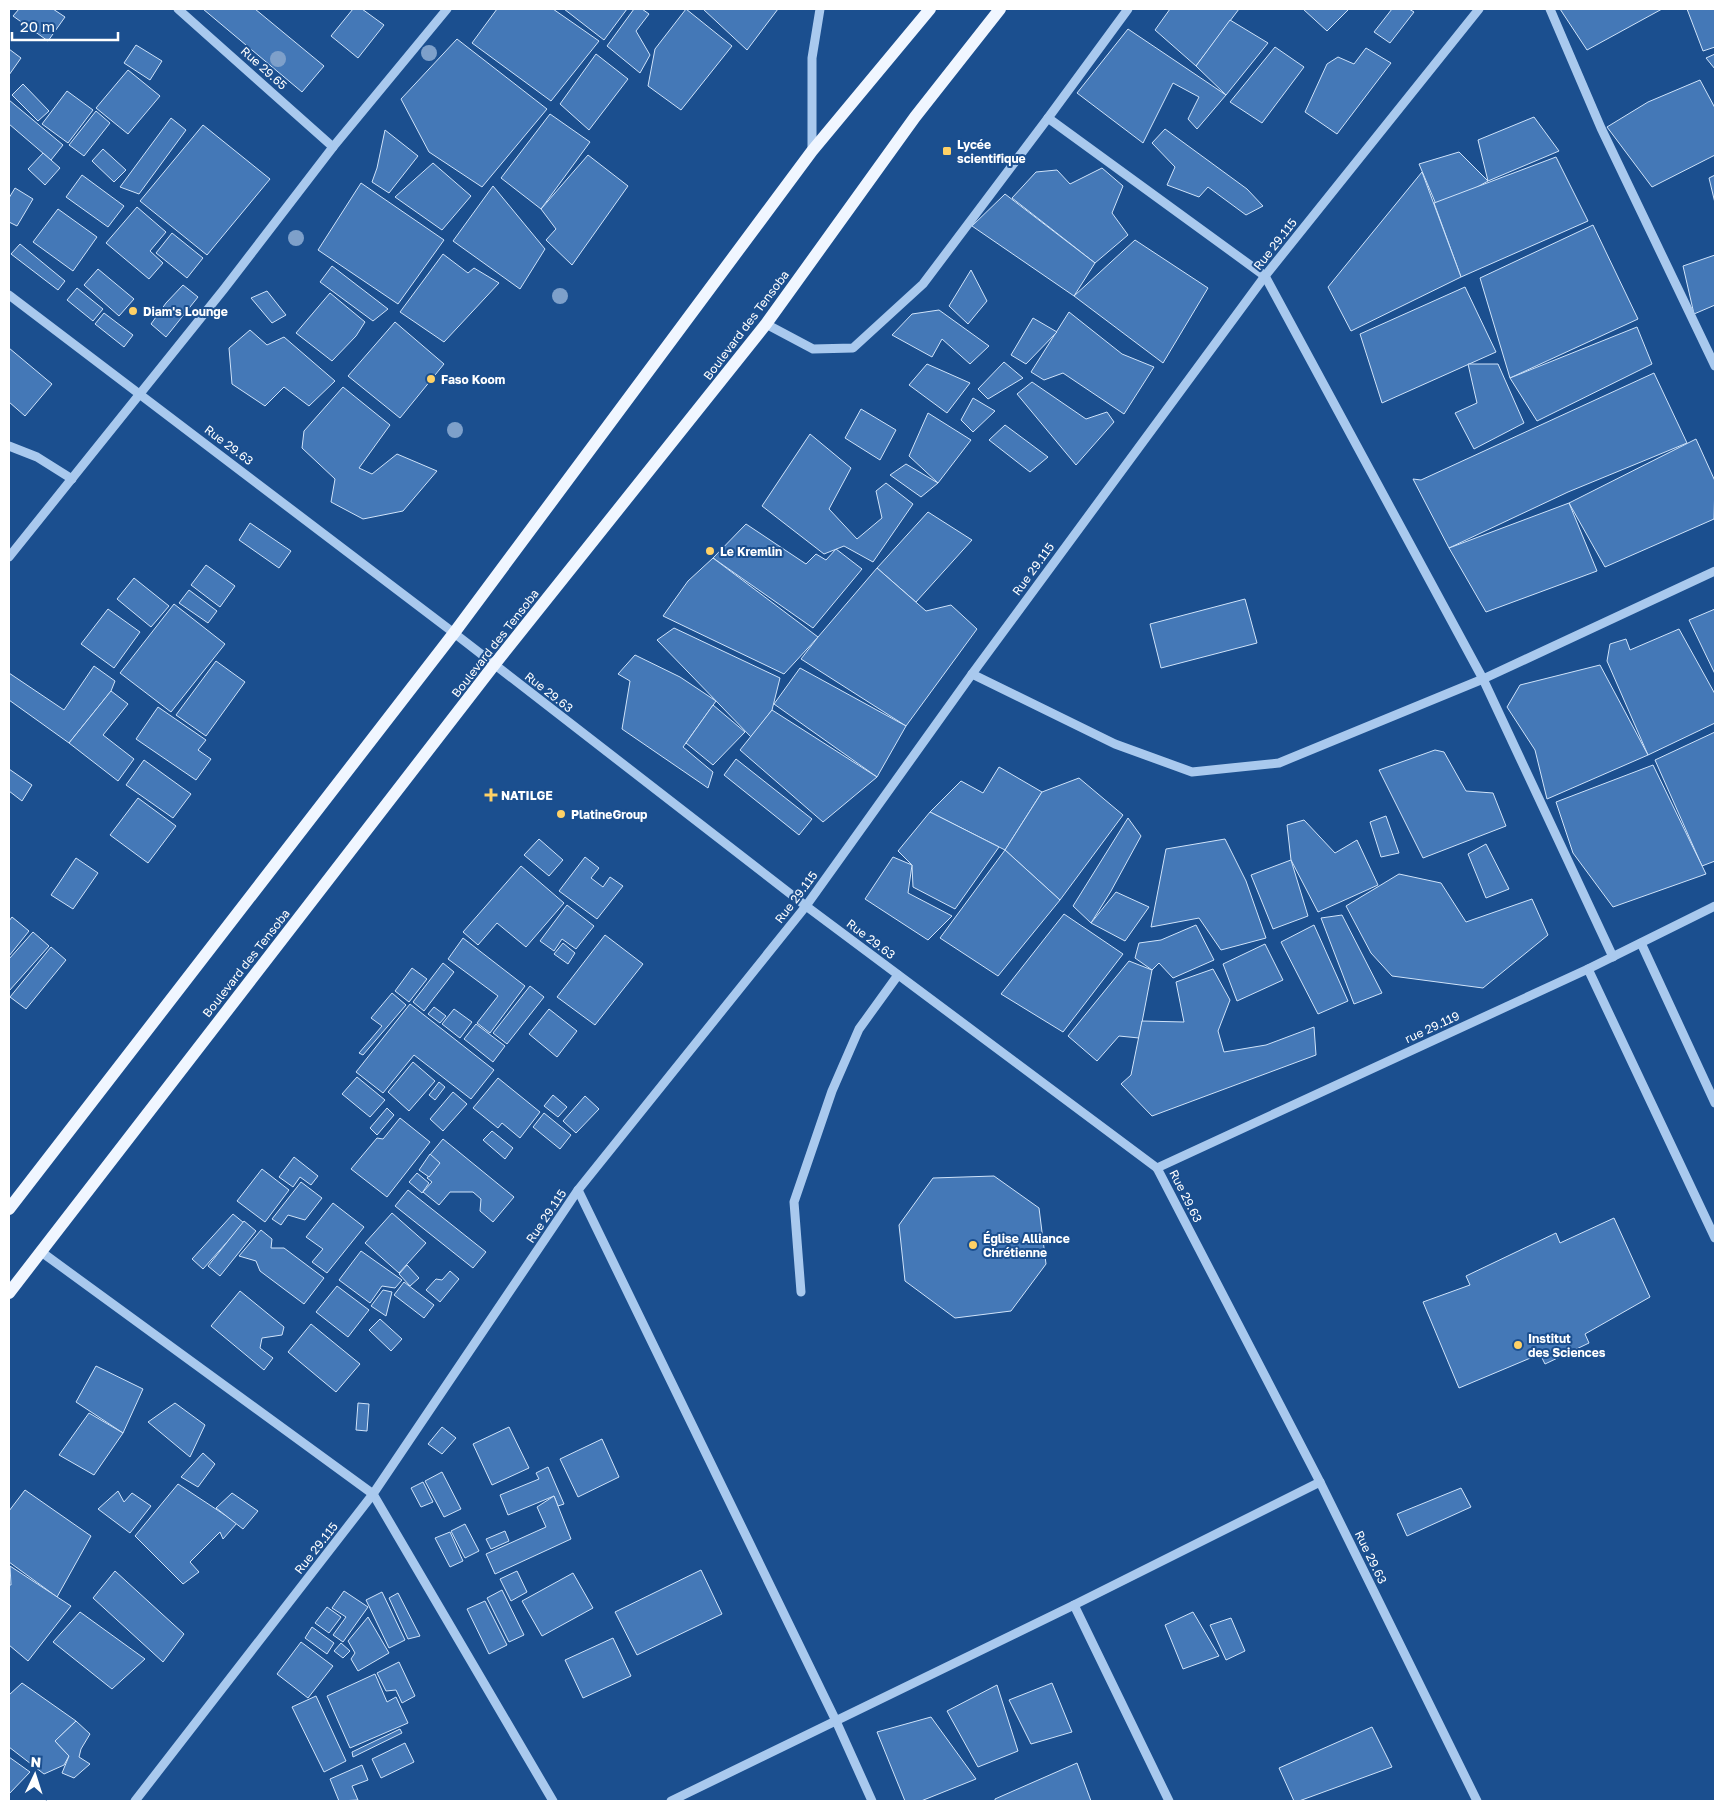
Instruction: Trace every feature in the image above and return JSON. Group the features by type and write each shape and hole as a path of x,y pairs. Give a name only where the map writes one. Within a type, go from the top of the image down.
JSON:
{"main road":[{"path":"9,1209 454,633 812,152 930,9"},
{"name":"Boulevard des Tensoba","path":"9,1293 494,665 766,324 915,117 1000,9"}],"street":[{"name":"Rue 29.65","path":"178,9 333,147"},
{"path":"9,557 224,289 333,147 447,9"},
{"path":"812,152 812,58 820,9"},
{"path":"766,324 813,349 853,348 923,284 1128,9"},
{"name":"Rue 29.115","path":"140,1799 373,1494 578,1190 806,906 972,674 1265,276 1479,9"},
{"path":"1550,9 1601,128 1715,366"},
{"path":"1048,118 1265,276 1483,679 1613,957"},
{"name":"Rue 29.63","path":"9,295 454,633 806,906 1157,1168 1320,1482 1477,1801"},
{"path":"9,446 37,458 72,479"},
{"path":"972,674 1115,744 1192,772 1279,763 1483,679 1715,571"},
{"name":"rue 29.119","path":"1157,1168 1588,969 1715,906"},
{"path":"1641,943 1715,1103"},
{"path":"1588,969 1715,1238"},
{"path":"801,1292 794,1202 832,1091 859,1029 898,975"},
{"path":"578,1190 836,1721 872,1801"},
{"path":"40,1251 373,1494 553,1801"},
{"path":"671,1801 1074,1605 1320,1482"},
{"path":"1074,1605 1169,1801"}],"building":[{"path":"19,9 53,9 65,17 48,41 13,16"},
{"path":"203,9 255,9 324,66 302,92"},
{"path":"353,9 362,9 384,25 358,58 331,36"},
{"path":"497,9 553,9 599,41 551,101 472,43"},
{"path":"564,9 627,9 604,40"},
{"path":"634,9 642,9 649,14 636,31 650,55 640,73 607,46"},
{"path":"686,9 732,46 681,110 648,86 655,49"},
{"path":"703,9 778,9 747,50"},
{"path":"1170,9 1239,9 1196,66 1155,30"},
{"path":"1303,9 1349,9 1327,31"},
{"path":"1392,9 1409,9 1414,12 1390,43 1374,32"},
{"path":"1560,9 1662,9 1587,50"},
{"path":"1687,9 1715,9 1715,47 1703,51"},
{"path":"1230,20 1268,43 1226,95 1196,66"},
{"path":"1128,29 1226,95 1197,129 1188,119 1199,97 1173,83 1143,143 1077,93"},
{"path":"457,39 547,109 482,187 429,152 401,99"},
{"path":"136,45 162,61 150,80 124,63"},
{"path":"1275,47 1304,67 1262,123 1230,102"},
{"path":"1366,48 1391,63 1337,134 1305,112 1327,64 1338,57 1354,64"},
{"path":"9,49 21,58 9,75"},
{"path":"596,54 628,79 589,130 560,104"},
{"path":"1715,54 1715,69 1706,58"},
{"path":"128,70 160,96 128,134 96,108"},
{"path":"1700,80 1715,108 1715,155 1652,187 1607,127 1648,102"},
{"path":"23,84 49,111 38,121 12,95"},
{"path":"67,91 93,110 68,143 42,124"},
{"path":"9,100 63,145 51,160 9,124"},
{"path":"96,111 110,123 84,156 69,145"},
{"path":"550,114 590,142 541,209 501,178"},
{"path":"1534,117 1559,151 1488,181 1478,140"},
{"path":"171,118 186,130 139,194 120,187"},
{"path":"203,125 270,179 207,255 140,201"},
{"path":"1165,129 1247,189 1263,206 1246,215 1208,187 1199,197 1167,185 1175,167 1152,143"},
{"path":"385,130 418,156 389,193 372,182"},
{"path":"103,149 126,170 114,182 92,161"},
{"path":"1459,152 1488,181 1438,209 1419,164"},
{"path":"43,153 60,168 45,185 28,169"},
{"path":"588,155 628,186 572,265 546,240 556,229 541,209"},
{"path":"1556,157 1588,221 1461,277 1434,203"},
{"path":"433,163 471,196 442,230 395,197"},
{"path":"1102,168 1123,186 1112,213 1128,235 1095,263 1012,198 1036,172 1057,170 1070,184"},
{"path":"1422,172 1461,277 1351,331 1328,287"},
{"path":"82,175 124,206 108,227 66,197"},
{"path":"1715,175 1715,203 1709,178"},
{"path":"361,183 444,240 398,304 318,250"},
{"path":"493,186 545,249 520,289 453,241"},
{"path":"15,188 33,199 17,226 9,222 9,198"},
{"path":"1005,194 1095,263 1074,296 972,226"},
{"path":"137,207 166,232 150,251 163,263 149,279 106,243"},
{"path":"58,209 97,237 73,271 33,242"},
{"path":"1593,225 1638,319 1510,378 1480,278"},
{"path":"172,233 203,258 187,278 156,253"},
{"path":"1135,240 1208,288 1163,363 1074,296"},
{"path":"20,244 65,281 58,290 11,254"},
{"path":"443,254 468,273 474,268 499,283 444,342 400,312"},
{"path":"1715,255 1715,305 1694,314 1683,266"},
{"path":"332,266 388,309 373,321 320,282"},
{"path":"98,269 134,299 119,316 84,285"},
{"path":"971,270 987,301 968,324 949,306"},
{"path":"183,285 198,297 166,337 151,324 166,303"},
{"path":"1465,287 1496,352 1382,403 1360,334"},
{"path":"77,288 103,309 93,321 67,300"},
{"path":"267,291 286,315 272,323 251,298"},
{"path":"330,293 365,322 356,336 332,361 296,333"},
{"path":"939,310 989,346 970,364 942,339 932,357 892,335 912,314"},
{"path":"1069,312 1122,354 1154,367 1124,414 1063,373 1044,380 1031,372"},
{"path":"104,313 133,335 124,347 95,324"},
{"path":"1033,318 1057,332 1026,364 1011,355"},
{"path":"395,322 444,364 400,418 348,376"},
{"path":"1637,327 1652,364 1537,421 1510,378"},
{"path":"250,330 267,345 284,337 335,381 309,406 284,387 265,406 232,384 229,348"},
{"path":"9,348 52,384 25,416 9,402"},
{"path":"1004,362 1023,378 988,399 978,389"},
{"path":"927,364 970,383 947,413 909,385"},
{"path":"1468,364 1498,364 1524,423 1474,449 1455,413 1477,403"},
{"path":"1654,373 1687,443 1568,492 1449,548 1413,479 1421,480"},
{"path":"1032,382 1086,419 1107,412 1114,422 1076,465 1017,394"},
{"path":"343,387 390,425 359,468 372,474 397,454 437,471 403,511 363,519 331,502 335,479 302,448 304,431"},
{"path":"973,398 995,411 973,432 961,420"},
{"path":"861,409 896,430 880,460 845,438"},
{"path":"928,413 971,440 938,483 909,456"},
{"path":"1005,425 1048,457 1030,472 989,440"},
{"path":"810,434 851,468 829,509 857,539 882,518 876,491 886,483 913,504 873,562 844,546 824,554 762,506"},
{"path":"1696,439 1715,481 1714,519 1605,567 1569,503"},
{"path":"906,464 938,483 921,497 890,475"},
{"path":"1569,503 1597,571 1486,612 1449,548"},
{"path":"928,512 972,540 916,602 877,568"},
{"path":"250,523 291,551 279,568 239,540"},
{"path":"746,524 806,564 816,554 826,560 836,549 862,569 813,628 713,558"},
{"path":"713,558 818,637 784,674 663,616 688,581"},
{"path":"206,565 235,586 220,607 191,585"},
{"path":"877,568 926,611 951,605 977,629 906,726 801,659"},
{"path":"134,578 169,606 151,627 117,599"},
{"path":"189,590 217,611 208,623 179,603"},
{"path":"1245,599 1257,643 1161,668 1150,624"},
{"path":"174,604 225,644 171,712 120,673"},
{"path":"108,609 140,632 114,668 81,644"},
{"path":"1715,609 1715,674 1689,620"},
{"path":"674,628 780,678 772,710 751,737 657,640"},
{"path":"1679,629 1715,694 1715,723 1648,755 1607,661 1610,644 1626,639 1630,650"},
{"path":"635,655 680,677 716,701 683,747 713,772 708,788 622,729 630,681 618,674"},
{"path":"216,661 245,682 206,736 176,715"},
{"path":"1600,665 1648,755 1547,799 1535,750 1507,707 1520,685"},
{"path":"94,666 115,681 111,691 69,743 9,700 9,673 64,710"},
{"path":"800,668 906,726 877,777 774,704"},
{"path":"111,691 128,704 103,735 134,759 118,781 69,743"},
{"path":"713,705 745,732 713,765 686,743"},
{"path":"158,707 206,740 198,750 211,759 196,780 136,739"},
{"path":"772,710 877,777 823,822 740,750"},
{"path":"1715,732 1715,861 1702,866 1655,760"},
{"path":"1435,750 1444,752 1466,791 1493,793 1506,826 1423,858 1379,770"},
{"path":"736,759 812,819 799,835 724,775"},
{"path":"144,760 191,794 173,818 126,785"},
{"path":"1653,765 1706,874 1613,907 1573,853 1556,802"},
{"path":"999,767 1042,792 1005,850 930,812 961,781 983,793"},
{"path":"9,769 32,785 22,801 9,791"},
{"path":"1079,778 1123,815 1060,900 1005,850 1042,792"},
{"path":"138,798 176,826 148,863 110,835"},
{"path":"930,812 999,847 955,909 913,887 912,865 898,851"},
{"path":"1386,816 1399,853 1381,857 1370,822"},
{"path":"1128,818 1141,836 1091,923 1073,906"},
{"path":"1304,820 1335,853 1357,840 1378,885 1318,912 1291,860 1287,825"},
{"path":"539,839 563,860 549,876 524,855"},
{"path":"1225,839 1246,881 1266,938 1221,950 1199,918 1151,927 1166,849"},
{"path":"1486,844 1509,889 1486,898 1468,854"},
{"path":"1005,850 1060,900 998,976 940,938"},
{"path":"585,857 599,868 591,878 603,887 610,877 623,886 597,919 559,891"},
{"path":"893,857 912,865 908,893 952,916 928,940 865,899"},
{"path":"76,858 98,873 73,909 51,895"},
{"path":"1291,860 1308,916 1273,929 1251,875"},
{"path":"521,866 564,903 526,947 497,923 478,945 463,932"},
{"path":"1399,874 1441,883 1466,922 1532,899 1548,935 1483,988 1392,976 1371,953 1346,906"},
{"path":"1116,892 1149,907 1125,941 1091,923"},
{"path":"567,905 594,926 576,949 562,939 554,951 540,941"},
{"path":"1064,914 1123,954 1063,1032 1001,994"},
{"path":"1342,915 1382,993 1354,1004 1321,918"},
{"path":"12,917 29,931 9,956 9,921"},
{"path":"1196,925 1214,960 1173,978 1159,963 1152,970 1135,958 1139,943 1161,940"},
{"path":"1314,925 1348,1001 1318,1014 1281,942"},
{"path":"33,932 49,946 9,991 9,959"},
{"path":"605,935 643,964 595,1025 557,997"},
{"path":"463,938 525,986 490,1033 477,1023 498,996 448,959"},
{"path":"563,943 575,953 568,964 554,954"},
{"path":"1265,944 1283,980 1237,1001 1223,964"},
{"path":"51,947 66,960 26,1009 10,997"},
{"path":"1129,961 1152,970 1139,1038 1119,1036 1097,1061 1068,1036"},
{"path":"443,963 454,972 424,1011 413,1002"},
{"path":"412,968 427,979 409,1002 395,991"},
{"path":"1213,969 1230,1000 1218,1031 1224,1052 1266,1045 1314,1027 1316,1055 1152,1116 1121,1084 1131,1075 1142,1021 1184,1022 1176,982"},
{"path":"530,986 544,997 507,1044 493,1033"},
{"path":"392,993 406,1005 363,1055 359,1053 382,1026 371,1018"},
{"path":"410,1004 494,1070 471,1099 414,1055 383,1093 356,1072"},
{"path":"434,1007 446,1016 440,1023 428,1014"},
{"path":"454,1009 472,1022 460,1038 442,1024"},
{"path":"549,1009 577,1031 557,1057 529,1034"},
{"path":"476,1024 505,1046 493,1062 464,1039"},
{"path":"413,1062 435,1081 409,1111 388,1092"},
{"path":"357,1077 385,1100 370,1117 342,1094"},
{"path":"498,1078 540,1112 520,1138 502,1123 498,1128 473,1108"},
{"path":"439,1082 445,1087 435,1100 429,1095"},
{"path":"453,1092 467,1104 443,1131 430,1119"},
{"path":"553,1095 567,1107 558,1117 544,1106"},
{"path":"585,1096 599,1109 576,1133 563,1121"},
{"path":"387,1108 394,1115 377,1135 370,1128"},
{"path":"544,1113 571,1135 560,1149 533,1127"},
{"path":"400,1118 430,1142 387,1197 351,1169 377,1138 383,1139"},
{"path":"492,1131 513,1148 505,1159 483,1140"},
{"path":"443,1139 514,1197 493,1222 480,1211 481,1199 473,1192 450,1192 439,1205 423,1192 432,1182 427,1178 439,1163 429,1156"},
{"path":"430,1154 440,1163 429,1177 419,1170"},
{"path":"294,1157 318,1176 311,1185 300,1177 293,1187 279,1177"},
{"path":"262,1169 289,1190 265,1222 237,1201"},
{"path":"417,1173 429,1183 422,1193 409,1182"},
{"name":"Église Alliance Chrétienne","path":"994,1176 1039,1208 1046,1264 1011,1311 955,1318 905,1281 899,1225 933,1178"},
{"path":"301,1182 322,1198 305,1220 288,1215 281,1225 272,1219"},
{"path":"408,1190 486,1252 473,1268 395,1206"},
{"path":"333,1203 364,1227 327,1273 312,1262 323,1249 306,1237"},
{"path":"392,1213 426,1243 399,1273 365,1243"},
{"path":"233,1214 244,1223 203,1269 192,1259"},
{"path":"1614,1218 1650,1297 1585,1334 1589,1343 1545,1364 1540,1354 1459,1388 1423,1302 1470,1285 1466,1276 1556,1233 1560,1243"},
{"path":"244,1221 256,1231 220,1276 208,1266"},
{"path":"261,1230 272,1239 271,1248 284,1248 324,1278 304,1304 260,1271 256,1261 239,1256"},
{"path":"361,1251 402,1280 395,1288 382,1286 370,1303 339,1280"},
{"path":"407,1265 419,1278 410,1286 399,1274"},
{"path":"450,1271 459,1279 440,1302 426,1290 436,1279 442,1280"},
{"path":"404,1282 434,1305 424,1318 394,1295"},
{"path":"337,1286 369,1310 348,1337 316,1312"},
{"path":"383,1290 392,1292 386,1316 371,1306"},
{"path":"240,1291 284,1327 282,1335 262,1338 260,1348 273,1358 264,1370 211,1326"},
{"path":"380,1319 402,1339 391,1351 369,1330"},
{"path":"311,1324 360,1364 336,1392 288,1352"},
{"path":"96,1366 143,1389 123,1433 76,1402"},
{"path":"175,1403 205,1425 190,1457 148,1422"},
{"path":"358,1403 369,1404 367,1431 356,1430"},
{"path":"89,1413 123,1433 94,1475 59,1455"},
{"path":"442,1427 456,1438 442,1454 428,1444"},
{"path":"509,1427 529,1468 492,1485 473,1444"},
{"path":"602,1439 619,1477 578,1497 560,1459"},
{"path":"203,1453 215,1464 198,1487 181,1477"},
{"path":"548,1467 564,1504 558,1506 554,1496 508,1515 500,1495 539,1479 536,1473"},
{"path":"442,1472 461,1509 444,1517 425,1481"},
{"path":"423,1482 433,1502 421,1507 411,1488"},
{"path":"178,1484 237,1523 223,1539 220,1532 190,1562 199,1572 183,1584 135,1536"},
{"path":"1461,1488 1471,1507 1407,1536 1397,1514"},
{"path":"25,1490 91,1536 57,1597 9,1562 9,1511"},
{"path":"118,1491 124,1502 132,1493 151,1506 130,1533 98,1509"},
{"path":"232,1493 258,1511 243,1529 216,1508"},
{"path":"554,1496 571,1539 495,1574 486,1554 546,1527 537,1507"},
{"path":"465,1524 479,1551 465,1558 451,1531"},
{"path":"505,1531 509,1541 491,1549 486,1539"},
{"path":"450,1532 463,1561 450,1567 435,1538"},
{"path":"10,1566 71,1606 28,1661 9,1645"},
{"path":"701,1570 722,1614 637,1655 615,1612"},
{"path":"115,1571 184,1634 163,1662 93,1598"},
{"path":"517,1571 527,1592 511,1601 500,1579"},
{"path":"573,1573 593,1608 542,1636 522,1601"},
{"path":"502,1590 524,1635 509,1642 487,1598"},
{"path":"344,1591 368,1607 343,1642 333,1635 346,1617 332,1608"},
{"path":"382,1592 405,1640 389,1648 366,1600"},
{"path":"398,1593 420,1636 408,1639 389,1598"},
{"path":"485,1601 507,1645 489,1654 467,1609"},
{"path":"327,1607 341,1617 329,1633 315,1623"},
{"path":"80,1612 145,1659 112,1689 53,1642"},
{"path":"1193,1612 1219,1656 1183,1669 1165,1625"},
{"path":"368,1617 389,1653 358,1671 351,1659 355,1653 348,1641"},
{"path":"1231,1618 1245,1651 1226,1660 1210,1625"},
{"path":"312,1627 334,1643 327,1654 305,1638"},
{"path":"613,1638 631,1676 583,1698 565,1660"},
{"path":"301,1642 333,1666 308,1698 277,1674"},
{"path":"341,1643 350,1651 343,1658 334,1651"},
{"path":"399,1662 415,1696 402,1703 396,1690 386,1691 377,1673"},
{"path":"375,1674 387,1702 396,1697 408,1723 350,1748 327,1696"},
{"path":"22,1683 76,1721 55,1741 69,1756 64,1765 44,1774 9,1747 9,1695"},
{"path":"1052,1683 1072,1732 1031,1744 1009,1700"},
{"path":"997,1685 1018,1751 978,1767 947,1711"},
{"path":"316,1696 346,1761 324,1772 292,1707"},
{"path":"931,1717 976,1779 921,1801 905,1801 877,1732"},
{"path":"76,1721 90,1734 81,1749 79,1757 90,1764 74,1778 62,1773 69,1756 55,1741"},
{"path":"1372,1727 1392,1767 1299,1801 1294,1801 1279,1768"},
{"path":"400,1729 402,1733 353,1757 352,1752"},
{"path":"405,1743 414,1762 381,1778 372,1759"},
{"path":"9,1757 30,1772 9,1794"},
{"path":"1077,1763 1091,1801 995,1801 995,1799"},
{"path":"362,1765 368,1780 352,1786 358,1800 339,1801 330,1779"}],"place":[{"name":"Lycée scientifique","path":"947,151"},
{"name":"Diam's Lounge","path":"133,311"},
{"name":"Faso Koom","path":"431,379"},
{"name":"Le Kremlin","path":"710,551"},
{"name":"NATILGE","path":"491,795"},
{"name":"PlatineGroup","path":"561,814"},
{"name":"Église Alliance Chrétienne","path":"973,1245"},
{"name":"Institut des Sciences","path":"1518,1345"}]}
